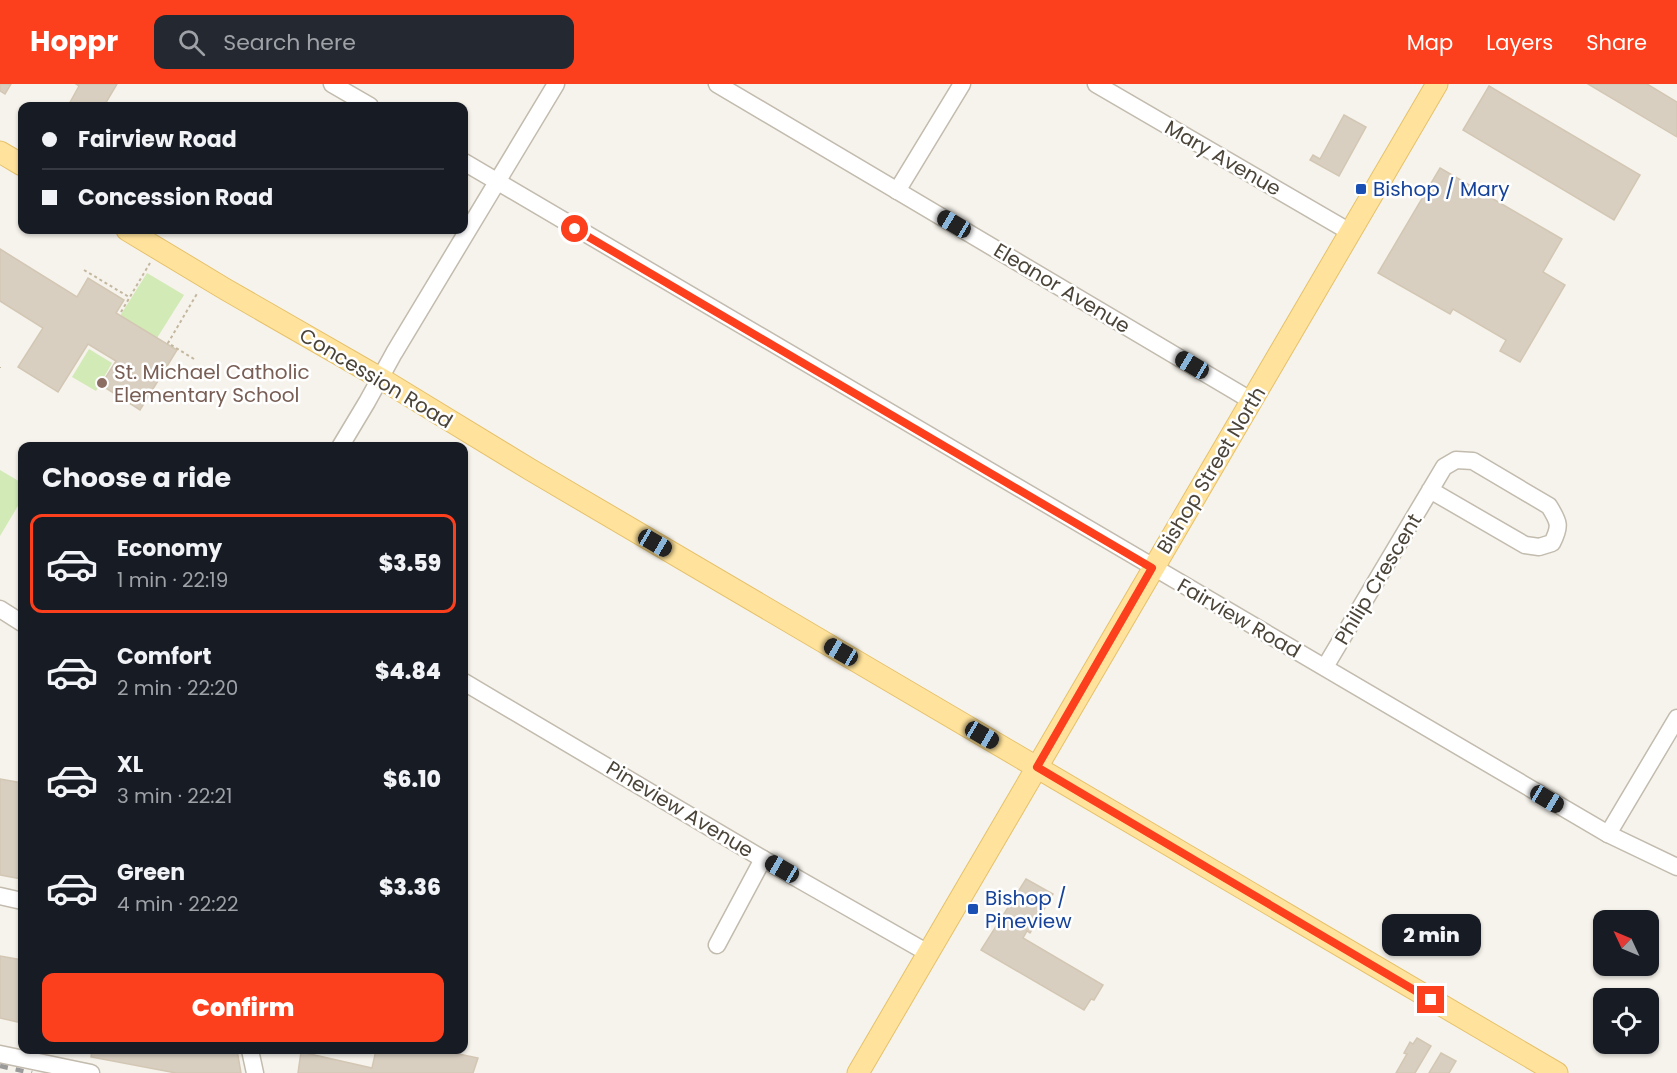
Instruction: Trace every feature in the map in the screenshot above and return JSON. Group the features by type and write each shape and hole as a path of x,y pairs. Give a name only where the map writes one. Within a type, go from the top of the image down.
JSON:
{"main road":[{"name":"Bishop Street North","path":"858,1073 1437,84"},
{"path":"0,152 18,163"},
{"name":"Concession Road","path":"134,234 1557,1073"}],"street":[{"path":"332,84 363,102"},
{"path":"468,231 556,84"},
{"name":"Eleanor Avenue","path":"717,84 1252,400"},
{"path":"897,191 962,84"},
{"name":"Mary Avenue","path":"1096,84 1350,232"},
{"name":"Fairview Road","path":"468,165 1608,834 1677,867"},
{"path":"343,442 466,234"},
{"name":"Philip Crescent","path":"1325,667 1430,490 1444,467 1456,460 1473,461 1549,506 1556,517 1558,530 1552,543 1539,547 1525,545 1430,490"},
{"path":"0,609 18,620"},
{"name":"Pineview Avenue","path":"468,683 764,859 928,953"},
{"path":"1608,834 1677,718"},
{"path":"717,945 764,859"},
{"path":"0,896 18,900"},
{"path":"0,1054 92,1073"},
{"path":"251,1054 255,1073"}],"path":[{"path":"121,312 151,262"},
{"path":"84,270 129,297"},
{"path":"194,359 168,344 198,291"}],"green space":[{"path":"147,273 184,295 157,338 120,316"},
{"path":"89,349 112,363 96,391 72,377"},
{"path":"0,470 18,481 18,506 0,536"}],"building":[{"path":"0,84 11,84 5,94 0,91"},
{"path":"76,84 117,84 106,102 70,102 79,86"},
{"path":"1588,84 1647,84 1677,102 1677,137"},
{"path":"1489,86 1640,175 1614,220 1463,130"},
{"path":"1344,115 1366,127 1339,176 1310,160 1313,155 1320,159"},
{"path":"1440,168 1562,239 1543,272 1565,285 1520,362 1500,351 1506,340 1453,309 1450,314 1378,273"},
{"path":"0,249 77,297 88,278 124,300 116,313 177,350 140,410 101,385 116,361 88,344 58,392 18,367 43,328 0,301"},
{"path":"0,779 18,782 18,878 0,875"},
{"path":"1026,879 1053,894 1030,933 1027,931 1023,938 1103,985 1094,1000 1091,999 1084,1010 981,950"},
{"path":"0,956 18,959 18,1022 0,1018"},
{"path":"1417,1038 1431,1046 1415,1073 1396,1073 1407,1054 1404,1053 1410,1042 1413,1044"},
{"path":"1441,1053 1456,1061 1449,1073 1429,1073"},
{"path":"91,1054 238,1054 241,1073 176,1073 91,1057"},
{"path":"301,1054 372,1068 375,1054 459,1054 478,1058 473,1073 298,1073"}],"railway":[{"path":"0,1066 32,1073"}],"place":[{"name":"Bishop / Mary","path":"1361,189"},
{"name":"St. Michael Catholic Elementary School","path":"102,383"},
{"name":"Bishop / Pineview","path":"973,909"}],"route":[{"path":"575,229 1152,568 1037,767 1431,1000"}]}
